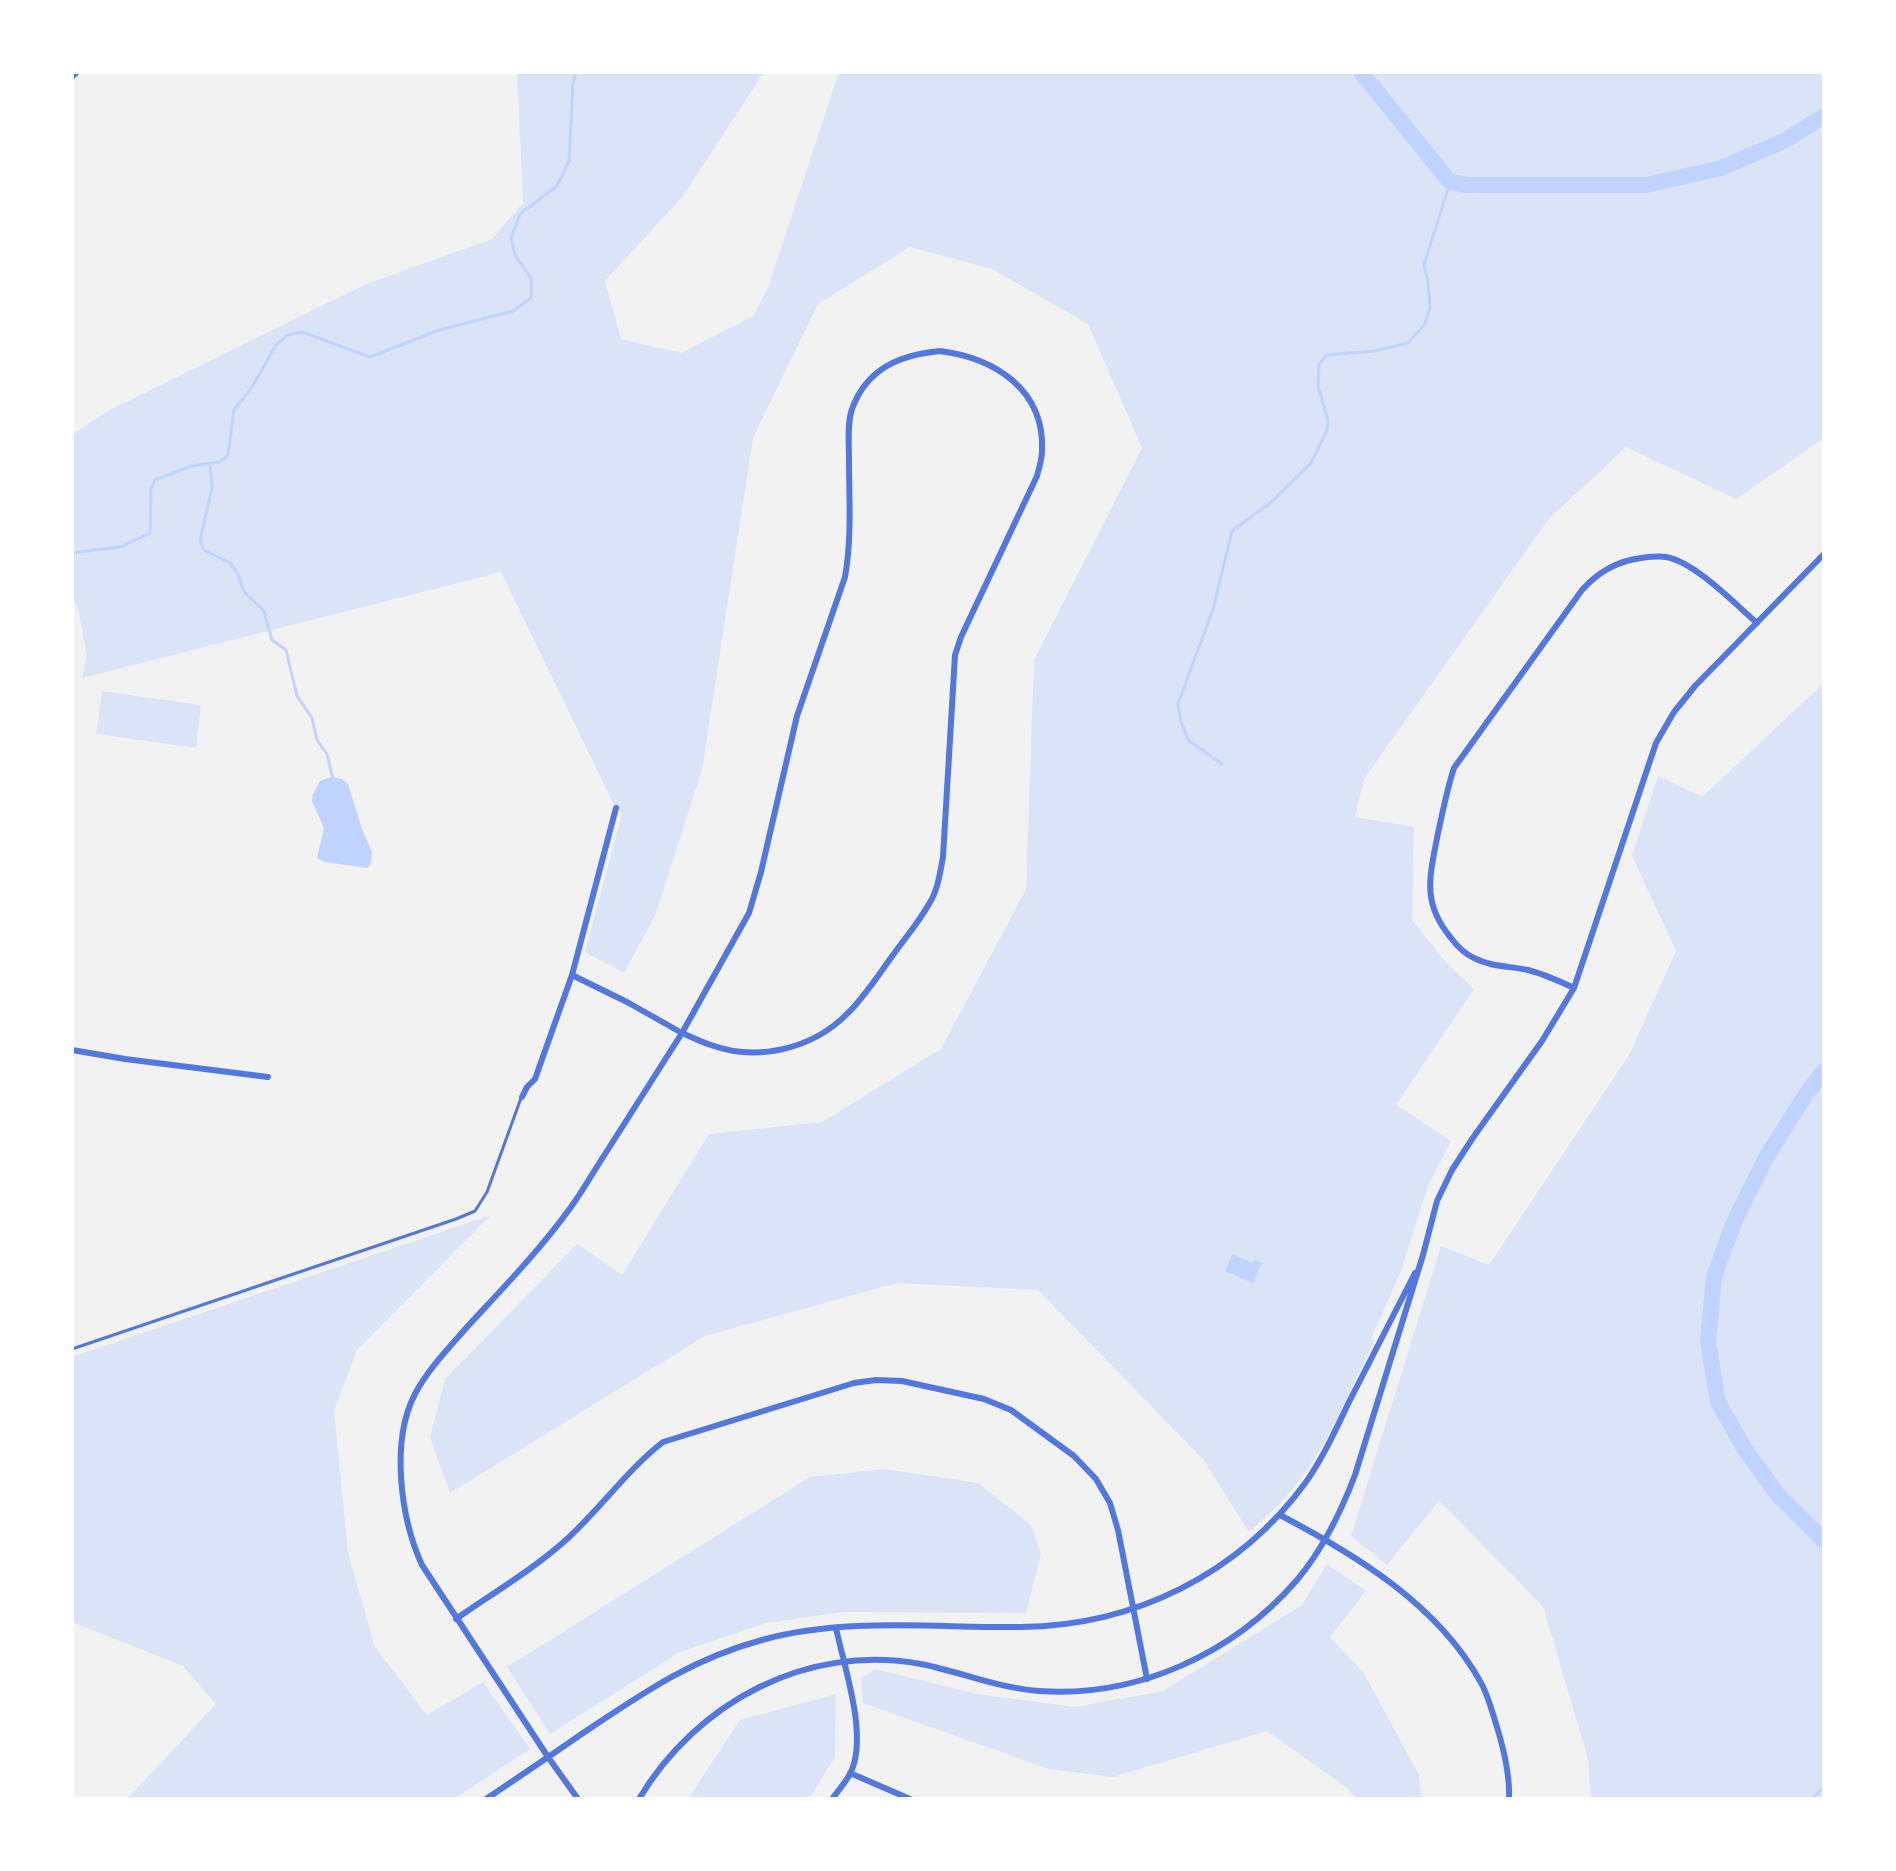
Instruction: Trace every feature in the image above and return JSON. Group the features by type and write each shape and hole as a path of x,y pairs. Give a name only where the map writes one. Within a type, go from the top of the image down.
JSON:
{"street":[{"path":"72,77 77,72"},
{"path":"572,975 682,1033 713,1046 748,1052 784,1050 816,1038 847,1015 931,903 943,857 955,655 1037,476 1042,453 1040,427 1030,400 1000,370 963,354 940,351 903,357 873,377 861,391 851,411 849,434 849,554 845,577 797,716 749,913 682,1033 571,1207 438,1360 414,1394 407,1417 401,1481 412,1544 456,1619 578,1799"},
{"path":"639,1799 688,1735 736,1698 787,1674 843,1662 894,1660 923,1664 1005,1687 1076,1692 1113,1688 1180,1667 1210,1652 1269,1609 1298,1579 1326,1539 1355,1475 1437,1201 1452,1170 1542,1041 1574,988 1656,743 1674,712 1695,686 1824,554"},
{"path":"1574,988 1539,973 1473,958 1456,944 1440,924 1431,903 1430,876 1447,788 1454,768 1582,590 1594,577 1610,567 1630,559 1667,557 1702,575 1757,623"},
{"path":"522,1097 535,1079 572,975 616,808"},
{"path":"72,1050 268,1077"},
{"path":"486,1799 646,1690 717,1654 763,1640 803,1631 874,1626 1057,1626 1134,1610 1170,1595 1239,1553 1280,1515 1308,1480 1423,1255"},
{"path":"456,1619 567,1539 642,1459 663,1442 854,1383 902,1381 984,1399 1011,1410 1074,1456 1096,1479 1110,1503 1118,1530 1147,1679"},
{"path":"1280,1515 1326,1539 1398,1587 1444,1630 1481,1682 1504,1749 1509,1799"},
{"path":"832,1799 850,1773 857,1752 857,1729 836,1628"},
{"path":"850,1773 910,1799"}],"lane":[{"path":"72,1349 475,1211 487,1192 522,1097"}],"shaded area":[{"path":"517,72 764,72 683,196 605,281 621,339 681,353 753,316 768,288 839,72 1824,72 1824,438 1736,499 1626,447 1548,520 1364,779 1355,817 1414,827 1412,920 1443,959 1474,989 1396,1105 1451,1141 1428,1186 1401,1271 1371,1339 1375,1340 1334,1425 1296,1485 1249,1532 1203,1459 1038,1290 897,1283 705,1336 450,1493 430,1437 445,1379 577,1244 622,1275 709,1134 822,1122 941,1049 1026,889 1034,660 1142,448 1088,324 992,269 910,247 818,304 753,438 702,770 655,916 624,973 585,952 622,813 614,805 501,572 82,678 87,656 78,608 72,597 72,435 106,412 364,285 492,239 523,203"},
{"path":"1824,683 1824,1799 1591,1799 1588,1759 1543,1606 1439,1501 1387,1565 1351,1536 1441,1246 1489,1265 1629,1055 1676,951 1632,856 1658,776 1702,797"},
{"path":"102,691 201,705 196,748 96,734"},
{"path":"491,1215 357,1350 334,1411 348,1553 375,1647 427,1715 483,1682 530,1749 454,1799 127,1799 216,1704 183,1666 72,1622 72,1357"},
{"path":"885,1469 978,1483 1031,1525 1041,1554 1026,1613 844,1612 766,1623 680,1652 550,1734 507,1667 810,1477"},
{"path":"1327,1564 1366,1591 1330,1637 1364,1673 1419,1775 1421,1799 1357,1799 1347,1788 1267,1731 1113,1777 1049,1769 863,1703 861,1678 875,1669 977,1694 1075,1707 1163,1691 1302,1605"},
{"path":"836,1694 835,1757 809,1799 688,1799 740,1720"}],"water":[{"path":"331,777 348,784 372,852 368,868 324,862 317,858 324,828 312,801 313,794 320,781"},
{"path":"1232,1254 1253,1263 1255,1260 1262,1263 1253,1283 1225,1271"}],"waterway":[{"path":"72,553 120,547 150,533 151,489 155,480 191,466 220,462 228,455 234,410 252,387 276,345 288,335 302,332 370,357 439,330 513,311 531,298 531,278 515,255 511,238 520,214 557,186 569,161 576,72"},
{"path":"1361,72 1450,182 1467,185 1646,185 1721,168 1786,140 1824,116"},
{"path":"1222,764 1188,740 1178,704 1213,609 1232,531 1270,503 1311,463 1327,430 1328,420 1318,386 1319,364 1327,355 1374,351 1408,343 1425,324 1430,307 1424,265 1450,182"},
{"path":"210,463 212,488 200,541 204,550 230,563 238,574 244,592 264,611 272,640 286,650 297,696 312,718 317,740 327,754 333,779"},
{"path":"1824,1071 1767,1156 1735,1220 1714,1276 1708,1342 1718,1402 1744,1448 1778,1495 1824,1541"},
{"path":"1812,1799 1824,1787"}]}
